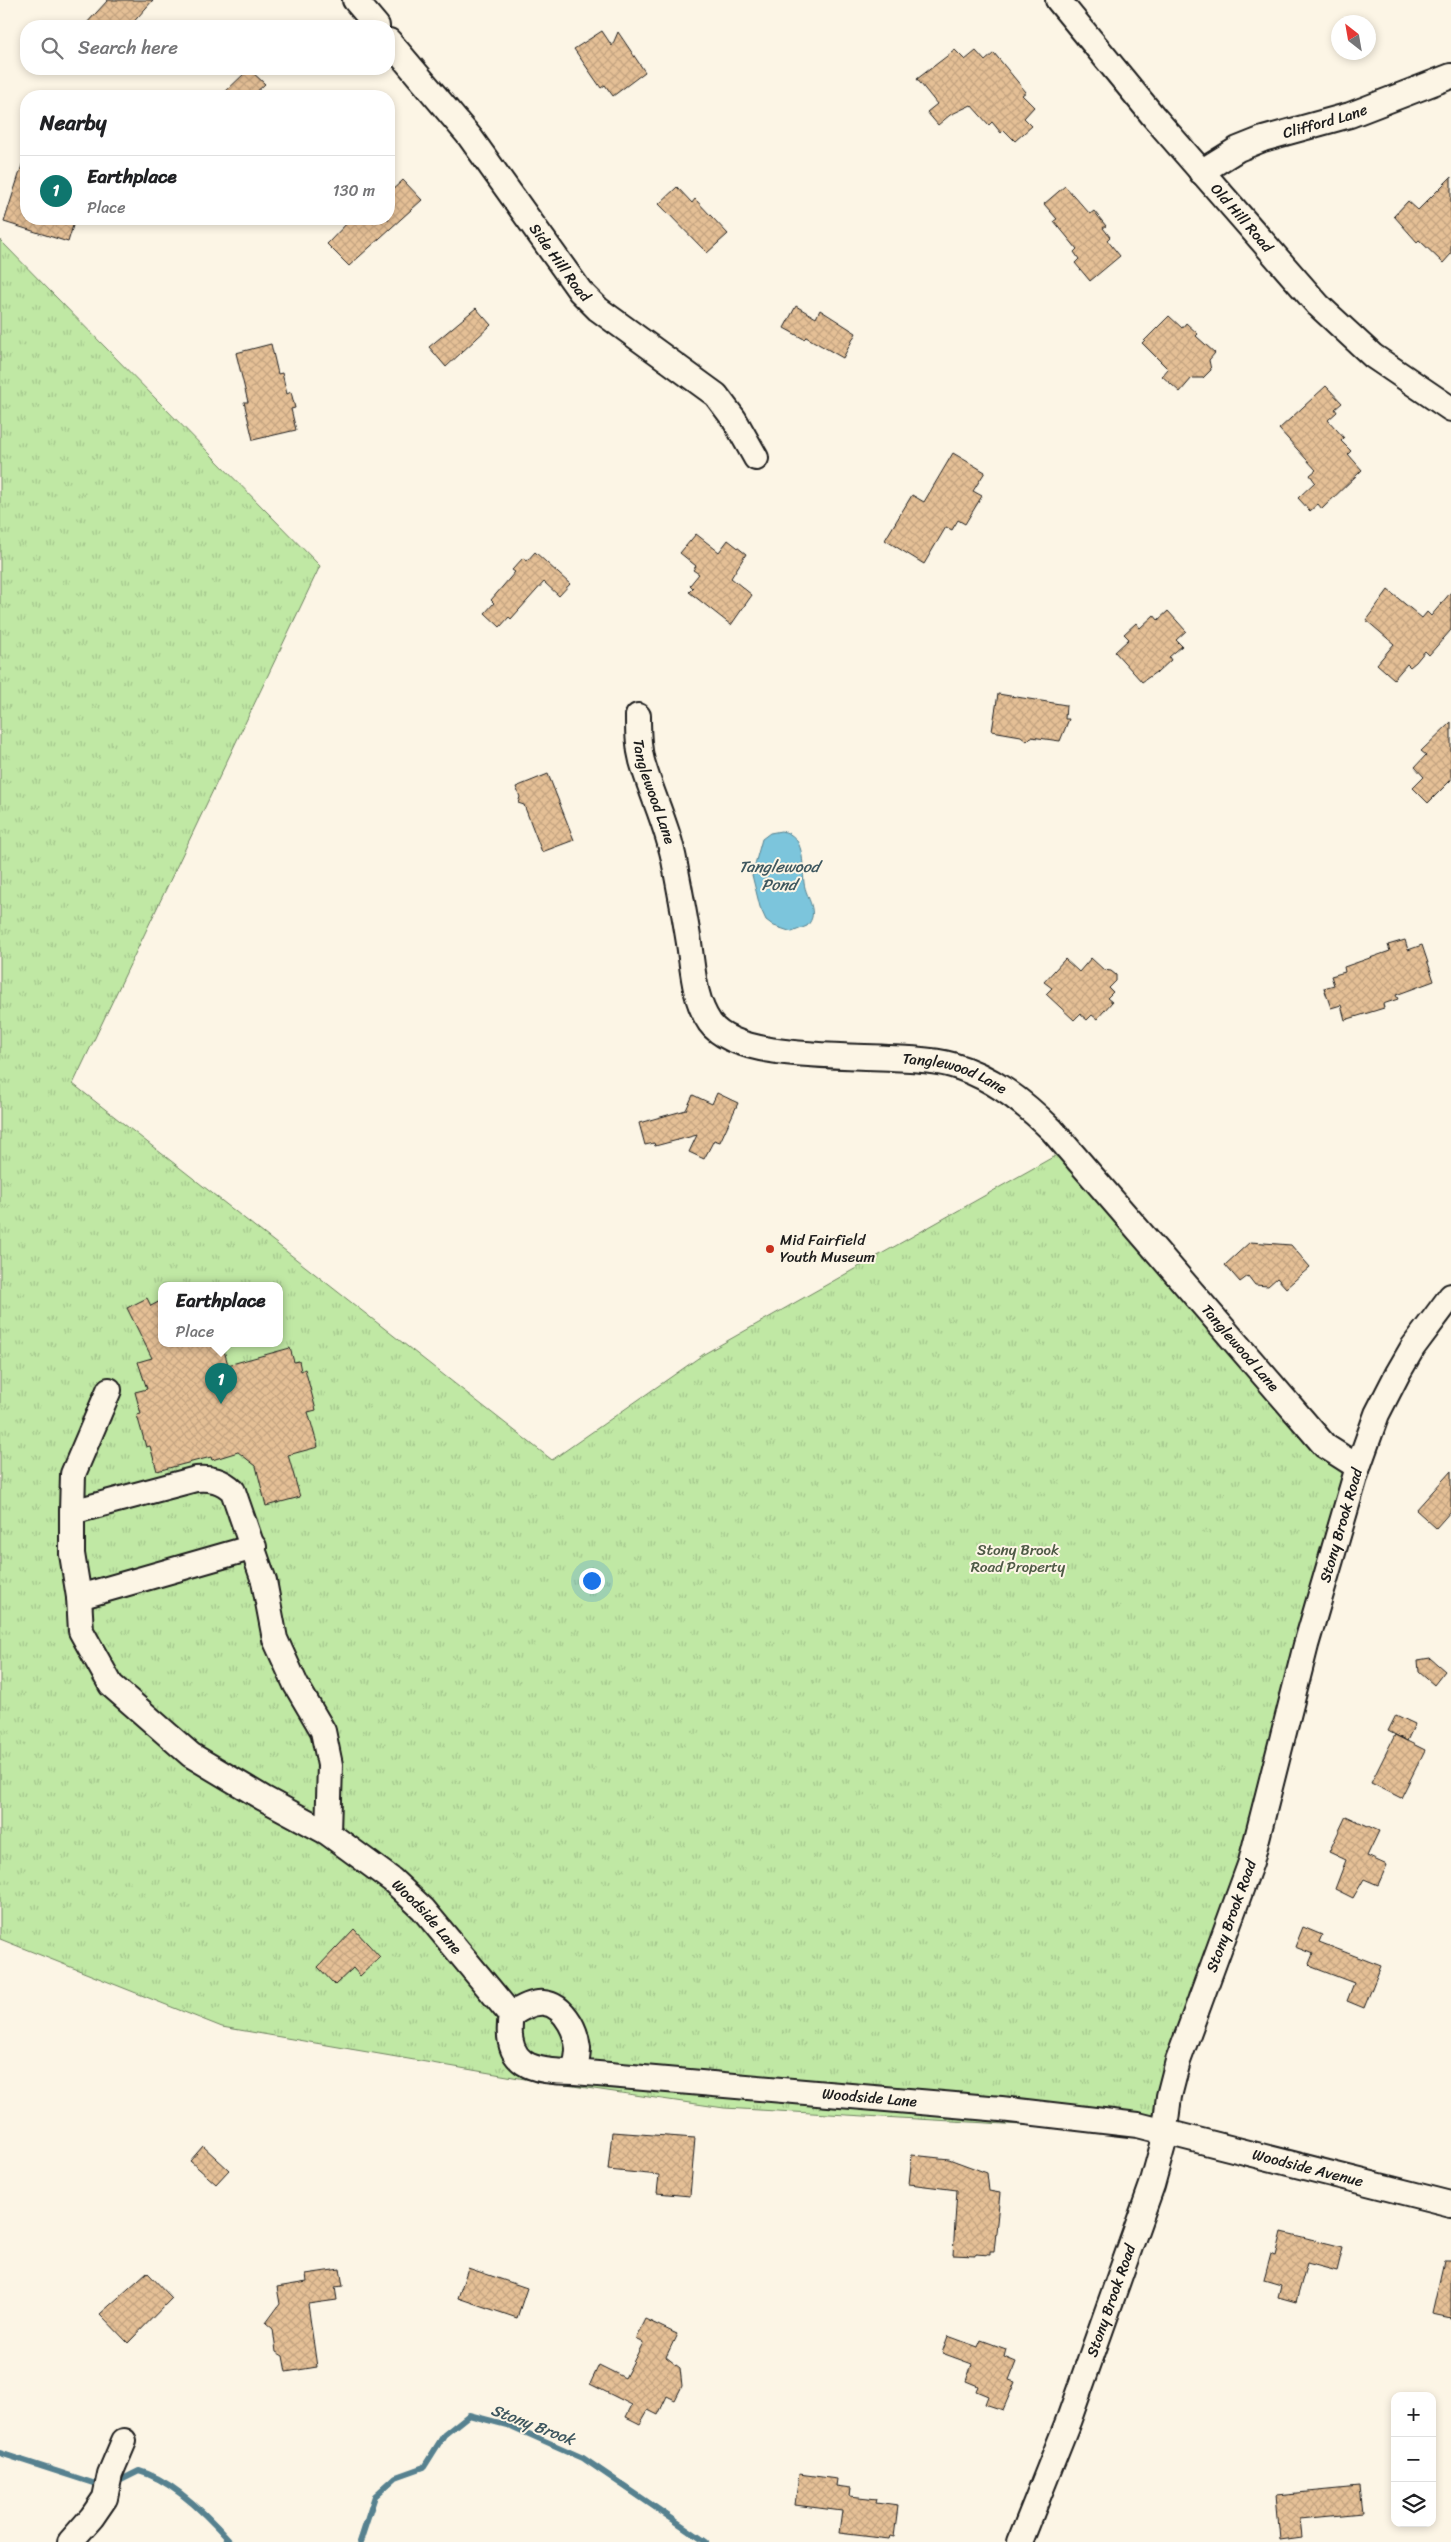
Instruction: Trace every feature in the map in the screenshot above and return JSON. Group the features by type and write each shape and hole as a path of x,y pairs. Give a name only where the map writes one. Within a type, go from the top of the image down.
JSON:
{"street":[{"path":"355,0 372,20"},
{"name":"Old Hill Road","path":"1058,0 1201,172 1333,320 1385,365 1451,410"},
{"name":"Side Hill Road","path":"395,48 470,137 575,285 598,309 716,396 729,412 756,458"},
{"name":"Clifford Lane","path":"1201,172 1238,149 1263,139 1350,115 1451,76"},
{"name":"Tanglewood Lane","path":"638,716 642,760 672,849 696,990 706,1017 714,1028 726,1036 754,1046 784,1052 945,1063 976,1074 999,1086 1033,1111 1052,1130 1325,1446 1358,1467"},
{"name":"Stony Brook Road","path":"1020,2542 1069,2419 1159,2160 1169,2096 1178,2061 1254,1854 1309,1636 1358,1467 1377,1414 1398,1372 1418,1340 1451,1296"},
{"name":"Woodside Lane","path":"109,1390 74,1474 72,1554 79,1597 81,1631 111,1685 191,1755 263,1798 328,1833 392,1880 423,1909 511,2015 509,2041 515,2054 523,2063 547,2072 575,2072 1001,2109 1165,2131"},
{"path":"72,1512 196,1479 213,1479 228,1486 237,1497 264,1580 275,1639 296,1685 323,1731 330,1765 328,1833"},
{"path":"79,1597 254,1547"},
{"path":"511,2015 524,2006 546,2002 564,2012 574,2031 578,2048 575,2072"},
{"name":"Woodside Avenue","path":"1165,2131 1451,2204"},
{"path":"70,2542 92,2517 105,2498 110,2474 124,2441"}],"green space":[{"name":"Stony Brook Road Property","path":"0,240 320,566 73,1084 552,1460 704,1354 1069,1148 1353,1473 1162,2133 724,2108 525,2079 222,2027 0,1939"}],"water":[{"name":"Tanglewood Pond","path":"781,831 795,838 799,844 805,889 812,910 811,921 807,926 792,932 774,926 766,920 760,907 752,875 762,839 770,833"}],"building":[{"path":"108,0 153,0 135,20 90,20"},
{"path":"602,31 612,46 618,32 645,72 613,96 605,85 601,88 574,49"},
{"path":"955,50 965,60 976,51 985,61 994,53 1026,92 1022,95 1034,107 1024,118 1032,126 1015,141 1004,130 1001,133 992,122 989,125 971,105 950,115 938,125 927,112 937,104 917,79"},
{"path":"243,75 255,75 265,84 258,90 227,90"},
{"path":"20,171 20,225 73,225 68,242 4,222"},
{"path":"1451,177 1451,254 1443,263 1419,240 1417,242 1394,216 1408,201 1418,210"},
{"path":"403,180 422,200 395,224 395,187"},
{"path":"1065,186 1090,214 1094,211 1106,226 1103,228 1110,237 1107,240 1120,256 1090,281 1075,263 1079,259 1074,252 1077,249 1054,221 1057,219 1044,204"},
{"path":"677,187 692,203 695,199 728,234 707,253 659,204"},
{"path":"345,225 394,225 349,266 327,244"},
{"path":"796,306 816,318 820,310 856,333 843,358 806,337 804,339 784,328"},
{"path":"476,308 491,325 446,367 429,347"},
{"path":"1169,316 1182,328 1186,323 1198,334 1196,336 1215,353 1209,360 1211,370 1203,378 1192,378 1180,392 1162,376 1168,369 1142,343"},
{"path":"271,344 278,374 282,373 287,394 291,392 295,408 291,409 296,430 253,440 244,402 248,402 236,353"},
{"path":"1326,386 1342,403 1335,409 1337,412 1328,420 1344,438 1341,441 1351,451 1348,454 1362,470 1322,509 1318,504 1310,511 1298,498 1315,482 1310,475 1316,470 1279,429"},
{"path":"953,453 985,472 973,491 982,496 965,524 958,520 952,530 946,527 924,564 885,540 912,495 924,502"},
{"path":"696,534 719,552 728,540 746,554 731,578 752,595 731,625 689,592 693,588 690,585 699,574 693,570 696,566 680,553"},
{"path":"535,552 570,584 559,596 544,582 511,619 509,617 500,627 485,613 494,603 491,600 515,572 512,570 523,558 527,561"},
{"path":"1388,590 1422,618 1427,612 1431,616 1451,592 1451,630 1429,655 1425,651 1410,667 1407,664 1394,679 1377,664 1394,644 1366,620"},
{"path":"1168,611 1186,631 1176,640 1182,646 1169,657 1171,660 1157,673 1142,682 1115,652 1129,639 1124,634 1136,623 1140,628 1154,615 1158,620"},
{"path":"998,694 1066,705 1065,719 1069,719 1060,741 1031,737 1027,741 1021,736 992,731"},
{"path":"1451,722 1451,780 1428,803 1413,788 1424,777 1415,767 1426,755 1421,751"},
{"path":"548,774 574,840 542,852 524,805 518,803 520,797 516,787"},
{"path":"1405,940 1408,950 1422,945 1434,981 1396,995 1398,999 1383,1004 1384,1008 1345,1020 1341,1005 1331,1008 1324,988 1334,985 1331,976 1345,972 1344,967 1390,951 1388,945"},
{"path":"1091,958 1104,970 1111,971 1116,975 1116,981 1109,988 1113,992 1107,998 1112,1002 1097,1019 1092,1015 1087,1020 1080,1014 1074,1020 1046,994 1052,988 1044,982 1065,959 1079,972"},
{"path":"717,1093 738,1103 720,1142 714,1140 704,1159 689,1152 697,1135 655,1146 654,1143 645,1145 639,1123 686,1110 693,1095 712,1104"},
{"path":"1250,1242 1291,1245 1310,1267 1286,1288 1277,1278 1268,1286 1255,1285 1248,1276 1240,1282 1225,1265"},
{"path":"147,1298 151,1306 158,1302 158,1347 223,1347 228,1365 290,1348 294,1362 299,1361 301,1371 305,1369 316,1410 308,1412 318,1447 288,1455 300,1497 266,1506 256,1466 238,1452 212,1460 211,1457 157,1471 150,1446 146,1447 137,1415 141,1414 135,1392 147,1389 138,1362 152,1358 127,1308"},
{"path":"1451,1471 1451,1511 1436,1528 1416,1510"},
{"path":"1430,1658 1445,1671 1434,1685 1419,1672 1418,1660"},
{"path":"1396,1715 1415,1724 1407,1741 1388,1731"},
{"path":"1395,1735 1425,1750 1401,1798 1371,1783"},
{"path":"1346,1816 1379,1831 1367,1856 1387,1865 1378,1885 1364,1879 1353,1898 1335,1889 1346,1860 1329,1852"},
{"path":"1303,1927 1322,1935 1319,1942 1381,1966 1364,2008 1347,2001 1354,1983 1312,1967 1309,1964 1313,1954 1295,1947"},
{"path":"354,1929 380,1957 360,1976 353,1968 335,1985 318,1967"},
{"path":"612,2132 695,2138 690,2196 657,2193 659,2175 608,2170"},
{"path":"203,2146 229,2170 216,2184 190,2161"},
{"path":"912,2155 949,2159 987,2173 989,2191 1000,2193 994,2252 990,2252 990,2255 953,2255 957,2190 909,2184"},
{"path":"1282,2232 1343,2247 1337,2271 1307,2263 1296,2302 1278,2297 1281,2285 1264,2280 1271,2254 1276,2256"},
{"path":"1444,2261 1451,2261 1451,2318 1432,2314"},
{"path":"468,2268 527,2288 517,2318 458,2298"},
{"path":"340,2269 343,2286 335,2287 337,2300 308,2304 317,2367 286,2372 283,2356 276,2352 273,2329 266,2323 280,2304 277,2287 307,2282 306,2274"},
{"path":"147,2272 172,2298 128,2343 100,2314"},
{"path":"645,2319 677,2334 666,2357 680,2368 682,2386 675,2400 667,2396 658,2415 648,2410 640,2424 626,2417 632,2405 590,2384 599,2365 625,2378 643,2343 635,2339"},
{"path":"948,2336 978,2347 981,2340 1006,2349 1004,2357 1016,2362 1009,2380 1015,2382 1003,2410 985,2404 988,2396 976,2391 978,2386 966,2381 972,2364 942,2353"},
{"path":"799,2474 837,2479 836,2486 851,2488 850,2496 877,2499 876,2503 898,2506 894,2537 890,2536 889,2539 839,2533 842,2511 795,2505"},
{"path":"1359,2487 1362,2513 1300,2519 1302,2538 1280,2541 1276,2495"}],"waterway":[{"name":"Stony Brook","path":"360,2542 375,2496 396,2477 424,2467 444,2435 469,2415 511,2426 583,2458 706,2542"},
{"name":"Stony Brook","path":"0,2453 96,2484"},
{"name":"Stony Brook","path":"115,2483 139,2471 164,2482 189,2500 231,2542"}],"place":[{"name":"Mid Fairfield Youth Museum","path":"770,1249"},
{"name":"Earthplace","path":"221,1404"}]}
